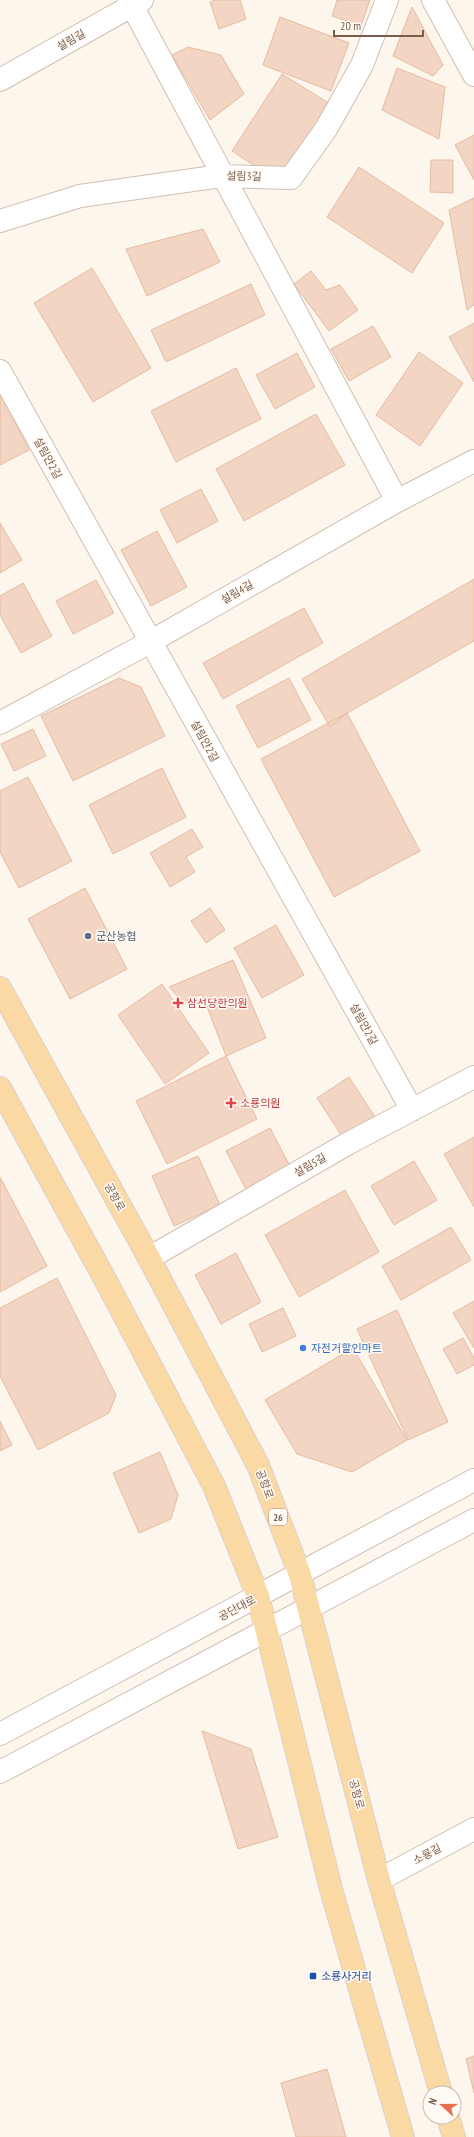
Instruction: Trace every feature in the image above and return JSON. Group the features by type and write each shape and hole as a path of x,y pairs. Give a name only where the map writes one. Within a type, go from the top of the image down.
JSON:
{"main road":[{"name":"공항로","path":"0,988 149,1258 258,1466 300,1575 379,1880 439,2085"},
{"path":"0,1088 106,1281 214,1486 258,1596 332,1893 403,2137"},
{"path":"450,2125 454,2137"}],"street":[{"name":"설림3길","path":"0,221 80,196 221,176 291,178 326,129 362,65 387,0"},
{"path":"433,0 474,75"},
{"path":"134,2 221,176 397,501"},
{"name":"설림길","path":"0,80 134,2"},
{"name":"설림안2길","path":"0,371 412,1110"},
{"name":"설림4길","path":"0,723 150,642 397,501 474,461"},
{"name":"설림5길","path":"149,1258 347,1144 474,1077"},
{"name":"공단대로","path":"0,1734 300,1575 474,1480"},
{"path":"0,1772 474,1520"},
{"name":"소룡길","path":"379,1880 474,1829"}],"building":[{"path":"215,0 240,0 246,19 219,29 210,2"},
{"path":"337,0 370,0 361,26 332,16"},
{"path":"412,7 443,65 433,76 393,56"},
{"path":"280,17 349,43 331,91 263,65"},
{"path":"188,47 221,55 244,94 210,120 172,55"},
{"path":"397,68 445,87 439,139 382,110"},
{"path":"282,74 332,105 294,166 261,170 232,151"},
{"path":"474,135 474,180 455,145"},
{"path":"431,160 453,160 453,193 430,192"},
{"path":"359,167 444,223 412,273 327,217"},
{"path":"474,198 474,305 467,310 449,210"},
{"path":"203,229 220,262 147,296 126,249"},
{"path":"92,268 151,368 93,402 34,303"},
{"path":"311,271 326,290 340,285 358,310 329,331 294,284"},
{"path":"251,284 265,315 166,362 151,330"},
{"path":"474,323 474,382 449,337"},
{"path":"373,326 391,357 349,381 331,349"},
{"path":"419,352 463,383 420,446 376,415"},
{"path":"297,353 315,387 275,409 256,375"},
{"path":"236,368 261,419 176,462 151,411"},
{"path":"2,396 29,450 0,465 0,397"},
{"path":"316,414 345,465 244,521 216,469"},
{"path":"201,489 218,521 177,543 160,510"},
{"path":"0,523 22,560 0,573"},
{"path":"157,531 187,587 151,606 121,550"},
{"path":"474,579 474,641 347,713 330,727 302,679"},
{"path":"96,580 114,613 73,634 56,601"},
{"path":"23,583 52,636 21,653 0,615 0,596"},
{"path":"304,608 323,643 223,699 203,663"},
{"path":"119,678 141,687 165,736 73,781 41,716"},
{"path":"289,678 311,720 258,748 236,706"},
{"path":"347,713 420,851 334,897 261,759"},
{"path":"33,729 46,756 14,771 1,744"},
{"path":"162,768 186,817 113,854 89,805"},
{"path":"28,777 72,861 19,888 0,852 0,791"},
{"path":"192,829 203,847 186,857 195,872 170,887 150,853"},
{"path":"85,888 127,969 70,999 28,919"},
{"path":"210,908 225,930 206,943 191,921"},
{"path":"276,925 304,975 262,998 234,948"},
{"path":"233,960 266,1038 226,1056 202,994 183,1002 169,987"},
{"path":"162,984 209,1053 165,1084 118,1015"},
{"path":"226,1056 257,1119 167,1164 136,1101"},
{"path":"349,1077 379,1123 347,1144 317,1098"},
{"path":"270,1128 292,1170 248,1193 226,1151"},
{"path":"474,1137 474,1207 444,1154"},
{"path":"198,1156 220,1205 174,1226 152,1176"},
{"path":"414,1161 437,1200 394,1225 371,1186"},
{"path":"0,1177 47,1266 0,1292"},
{"path":"345,1190 379,1252 299,1297 265,1235"},
{"path":"451,1227 471,1260 401,1300 382,1266"},
{"path":"236,1253 261,1302 221,1324 195,1275"},
{"path":"57,1278 116,1395 109,1413 38,1450 0,1376 0,1308"},
{"path":"474,1301 474,1348 453,1313"},
{"path":"283,1308 296,1336 262,1352 249,1324"},
{"path":"397,1310 448,1422 408,1440 357,1329"},
{"path":"463,1338 474,1358 474,1365 457,1374 443,1349"},
{"path":"353,1348 407,1440 352,1472 297,1454 265,1400"},
{"path":"0,1421 12,1445 0,1451"},
{"path":"160,1452 178,1495 171,1519 139,1533 113,1473"},
{"path":"202,1731 251,1749 278,1837 238,1849"},
{"path":"474,2056 474,2093 466,2059"},
{"path":"327,2069 346,2137 296,2137 281,2083"}],"place":[{"name":"군산농협","path":"88,936"},
{"name":"삼선당한의원","path":"178,1003"},
{"name":"소룡의원","path":"231,1103"},
{"name":"자전거할인마트","path":"303,1348"},
{"name":"소룡사거리","path":"313,1976"}]}
